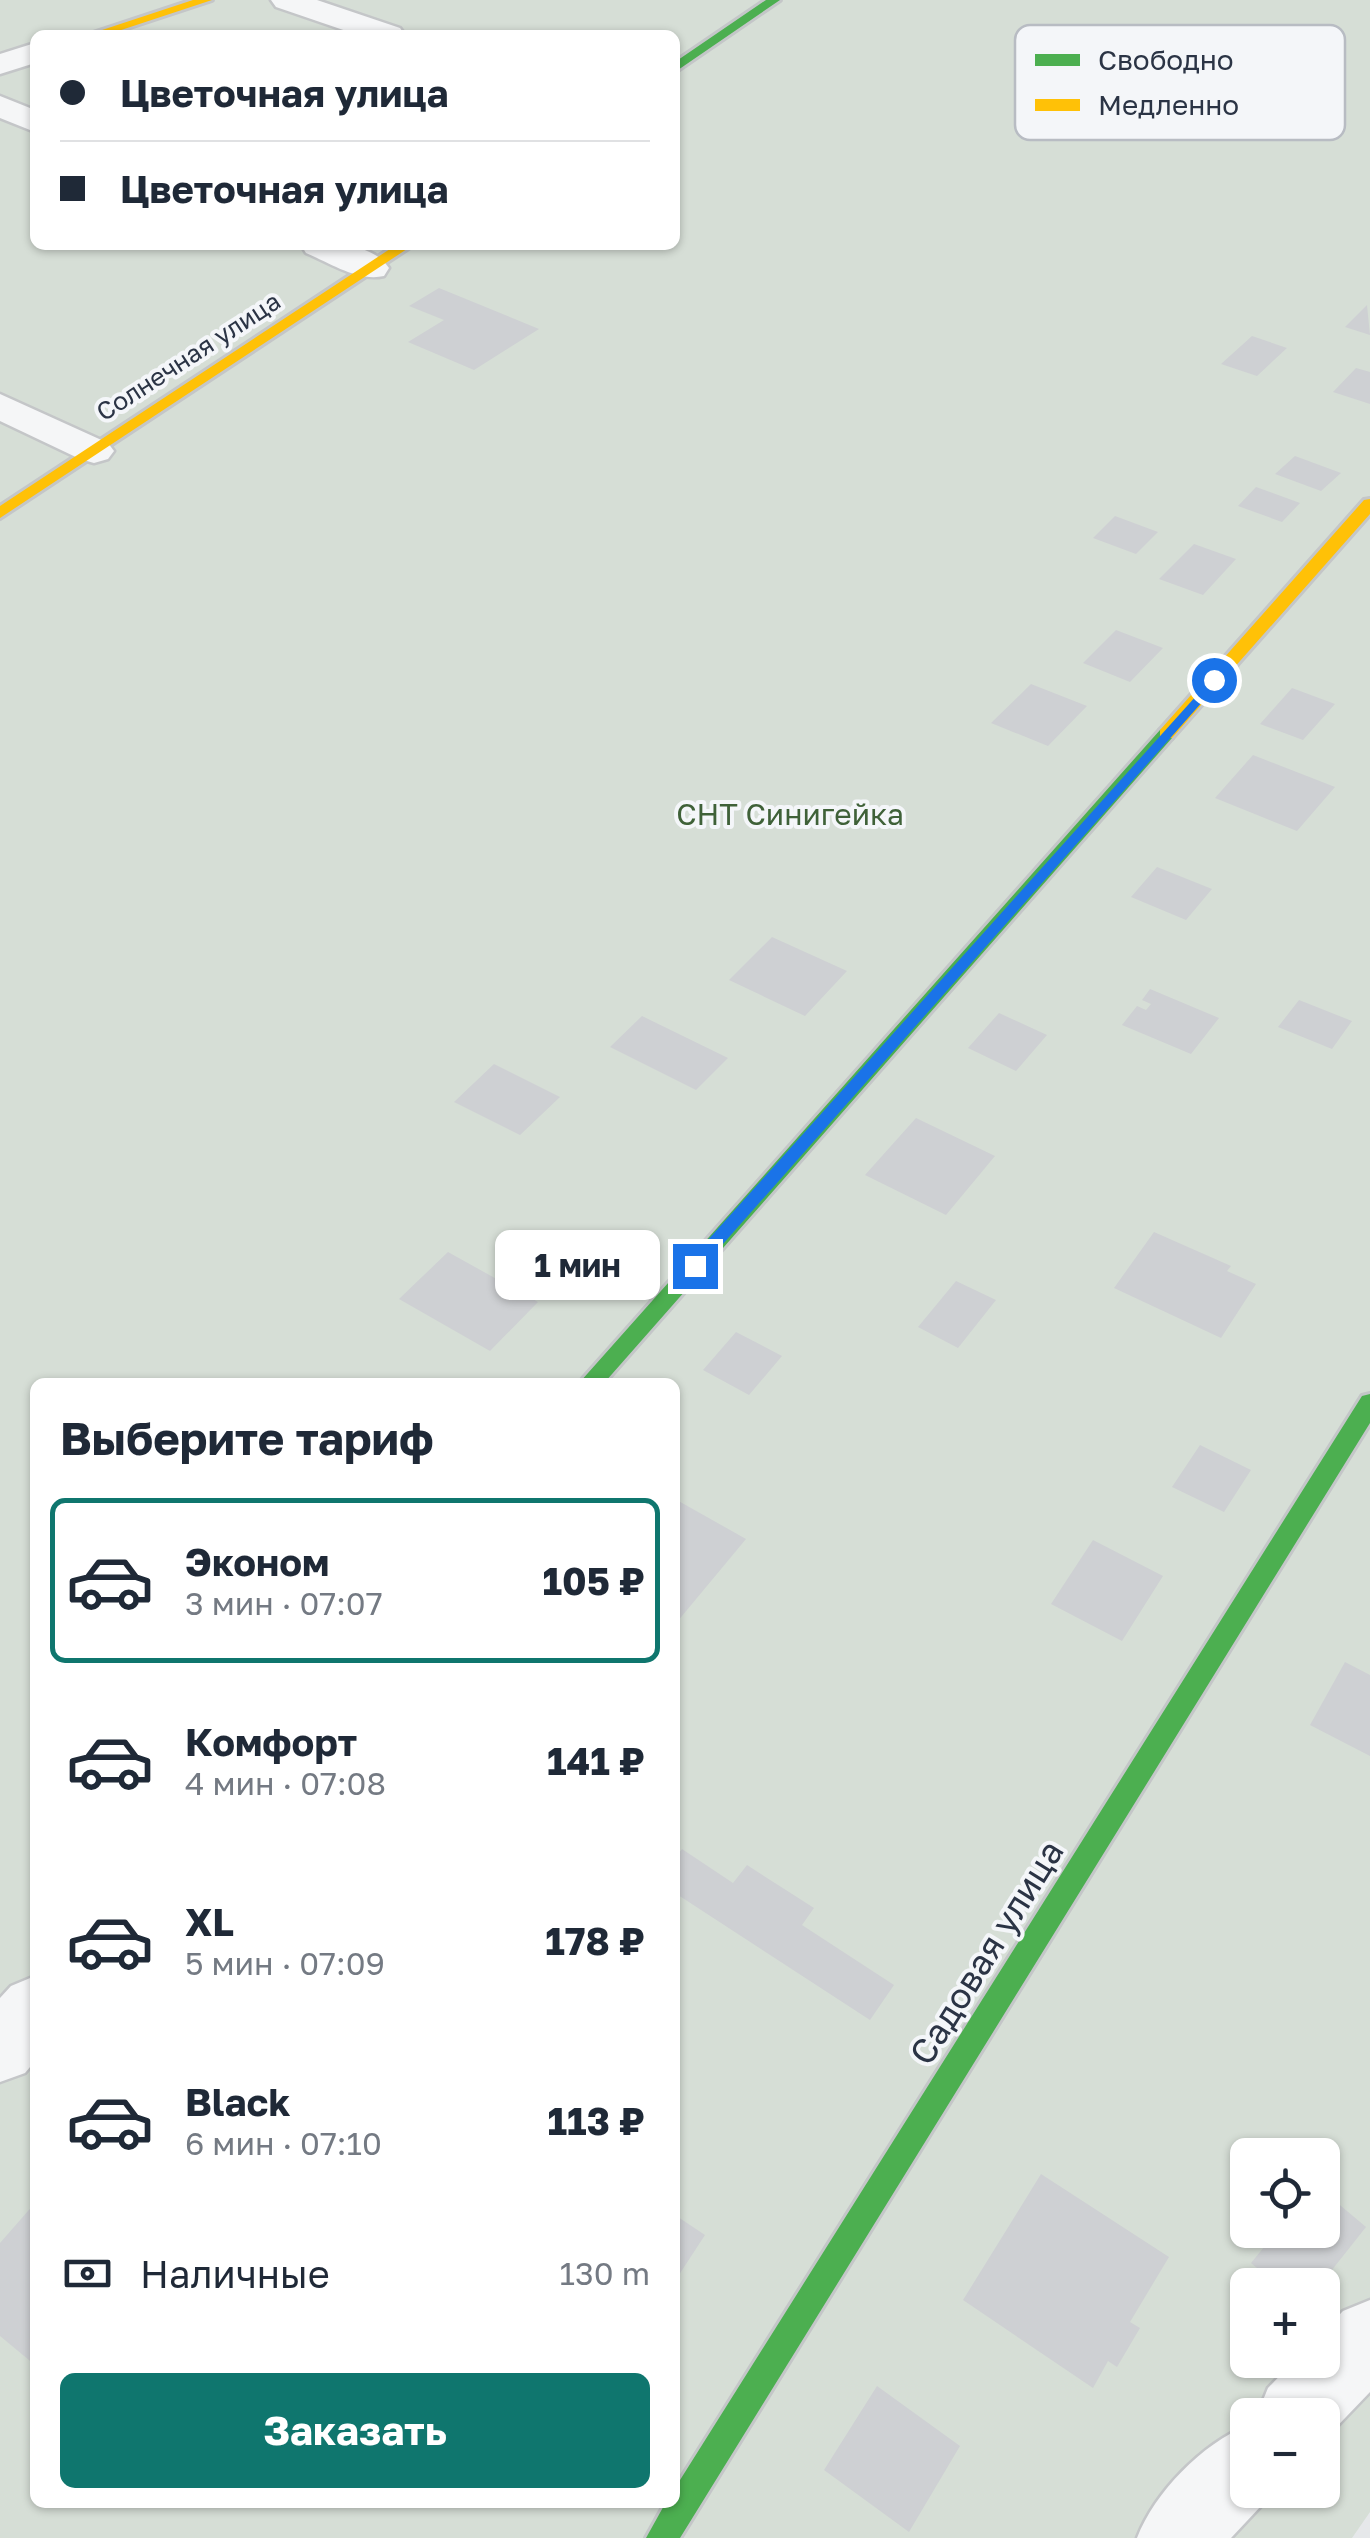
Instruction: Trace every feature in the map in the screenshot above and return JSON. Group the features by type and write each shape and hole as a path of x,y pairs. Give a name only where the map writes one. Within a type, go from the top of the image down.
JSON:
{"street":[{"path":"109,30 206,0"},
{"path":"288,0 375,30"},
{"path":"680,65 774,0"},
{"path":"0,64 30,55"},
{"path":"0,106 30,120"},
{"path":"331,250 372,268"},
{"name":"Солнечная улица","path":"0,513 399,250"},
{"path":"0,406 94,451"},
{"path":"595,1378 1370,504"},
{"name":"Садовая улица","path":"662,2538 1370,1403"},
{"path":"0,2049 30,2015"},
{"path":"1312,2398 1370,2338"},
{"path":"1176,2538 1230,2482"}],"green space":[{"name":"СНТ Синигейка","path":"0,0 1370,0 1370,2512 1352,2538 0,2538"}],"building":[{"path":"439,288 539,329 474,370 408,342 444,320 409,306"},
{"path":"1367,305 1370,335 1345,327"},
{"path":"1252,336 1287,348 1257,376 1221,364"},
{"path":"1356,368 1370,372 1370,404 1333,392"},
{"path":"1295,456 1341,473 1321,491 1275,474"},
{"path":"1256,487 1300,503 1282,522 1238,506"},
{"path":"1115,516 1158,532 1136,554 1093,538"},
{"path":"1194,544 1236,559 1203,595 1159,579"},
{"path":"1116,630 1163,648 1130,682 1083,663"},
{"path":"1031,684 1087,706 1048,746 991,723"},
{"path":"1292,688 1335,704 1303,740 1260,724"},
{"path":"1253,755 1335,787 1297,831 1215,798"},
{"path":"1157,867 1212,889 1186,920 1131,897"},
{"path":"772,937 847,971 805,1016 729,980"},
{"path":"1150,989 1219,1018 1191,1054 1122,1025 1137,1006 1146,1010 1151,1004 1142,1000"},
{"path":"1299,1000 1352,1021 1332,1049 1278,1027"},
{"path":"999,1013 1047,1035 1016,1071 968,1048"},
{"path":"642,1016 728,1058 696,1090 610,1047"},
{"path":"494,1064 560,1097 520,1135 454,1102"},
{"path":"916,1118 995,1156 946,1215 865,1175"},
{"path":"1154,1232 1231,1266 1227,1271 1256,1284 1221,1338 1114,1288"},
{"path":"448,1252 538,1302 490,1351 399,1299"},
{"path":"956,1281 996,1300 958,1348 918,1327"},
{"path":"736,1332 782,1356 749,1395 703,1370"},
{"path":"1200,1445 1251,1470 1224,1512 1172,1487"},
{"path":"680,1502 746,1539 680,1618"},
{"path":"1093,1540 1163,1576 1122,1641 1051,1604"},
{"path":"1345,1662 1370,1675 1370,1756 1310,1725"},
{"path":"682,1849 733,1883 747,1865 814,1908 802,1925 894,1985 870,2020 680,1896"},
{"path":"1041,2174 1169,2257 1130,2322 1140,2328 1117,2367 1108,2361 1093,2388 963,2300"},
{"path":"1340,2205 1366,2227 1333,2268 1257,2268 1251,2263 1263,2248 1340,2248"},
{"path":"30,2209 30,2361 0,2336 0,2243"},
{"path":"680,2218 705,2235 680,2273"},
{"path":"877,2386 960,2446 909,2532 824,2470"}],"traffic: fast":[{"path":"680,65 774,0"},
{"path":"595,1378 1166,734"},
{"path":"662,2538 1370,1403"}],"traffic: slow":[{"path":"109,30 206,0"},
{"path":"0,513 398,250"},
{"path":"1166,734 1370,504"}],"route":[{"path":"695,1266 1214,680"}]}
